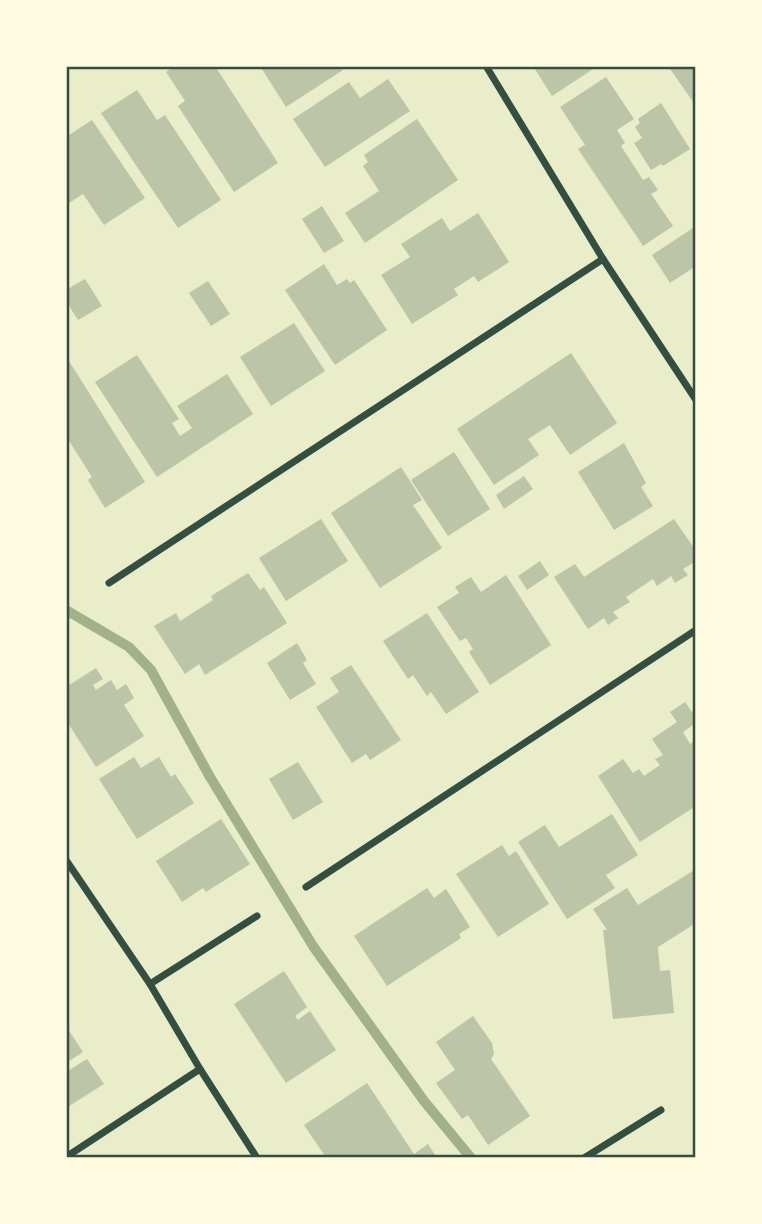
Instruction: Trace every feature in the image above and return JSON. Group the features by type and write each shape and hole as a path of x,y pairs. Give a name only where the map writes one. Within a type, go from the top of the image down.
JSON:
{"street":[{"path":"486,66 603,258 695,400"},
{"path":"109,583 603,258"},
{"path":"306,887 695,631"},
{"path":"66,860 150,984 200,1069 257,1157"},
{"path":"150,984 257,916"},
{"path":"66,1157 200,1069"},
{"path":"584,1157 661,1110"}],"building":[{"path":"174,66 215,66 278,163 234,192 178,106 185,101 166,72"},
{"path":"260,66 341,66 343,70 286,107"},
{"path":"533,66 598,66 552,96"},
{"path":"668,66 696,66 696,106"},
{"path":"606,77 634,119 617,130 625,143 621,146 643,180 649,177 658,190 651,194 673,226 643,246 578,149 585,145 560,107"},
{"path":"388,79 410,111 325,167 293,119 349,82 360,98"},
{"path":"137,90 157,120 165,115 221,200 178,228 101,113"},
{"path":"661,103 690,149 663,166 661,164 651,170 634,143 642,138 635,127 640,123 638,119"},
{"path":"417,119 458,180 365,243 345,213 379,191 363,166 368,162 364,155"},
{"path":"92,120 145,198 104,225 83,194 66,205 66,137"},
{"path":"322,206 344,241 324,253 302,219"},
{"path":"478,213 509,262 478,282 474,276 454,289 458,295 412,324 381,275 410,257 401,244 442,218 450,231"},
{"path":"696,226 696,266 670,283 652,255"},
{"path":"324,264 337,285 347,279 350,283 354,280 387,330 335,365 285,290"},
{"path":"85,279 102,306 78,320 66,301 66,290"},
{"path":"208,281 230,314 211,326 189,293"},
{"path":"294,323 325,371 271,406 240,357"},
{"path":"571,353 617,423 570,455 550,425 528,439 539,455 494,485 457,429"},
{"path":"137,355 179,419 172,423 180,436 192,428 177,406 227,374 253,414 157,477 95,382"},
{"path":"69,361 145,482 105,508 88,480 92,477 66,436 66,362"},
{"path":"624,443 646,483 641,487 653,506 614,530 578,472"},
{"path":"454,452 490,509 448,536 411,480"},
{"path":"401,467 422,500 413,505 442,548 380,588 331,513"},
{"path":"524,476 533,489 504,509 496,495"},
{"path":"321,519 348,561 286,601 259,558"},
{"path":"674,519 696,551 696,561 683,569 688,575 675,583 671,576 657,586 653,579 626,597 630,602 613,612 618,618 608,625 604,618 588,629 554,577 575,564 584,577"},
{"path":"540,561 549,575 527,590 518,576"},
{"path":"248,573 260,590 264,587 287,623 205,675 199,664 185,674 154,626 176,613 180,621 213,600 211,596"},
{"path":"506,575 551,645 490,685 469,652 473,649 466,638 460,641 437,607 459,593 455,587 471,577 481,592"},
{"path":"427,613 479,692 446,714 431,692 427,696 413,675 408,679 383,641"},
{"path":"297,643 307,660 303,663 316,684 290,700 267,663"},
{"path":"351,665 401,740 370,760 366,754 352,763 316,707 339,692 330,678"},
{"path":"96,668 103,679 93,685 96,690 111,680 117,690 126,684 134,698 124,705 144,736 96,767 66,720 66,687"},
{"path":"685,702 696,718 696,723 683,732 690,744 696,740 696,806 640,842 598,776 623,759 633,773 639,769 644,776 660,765 655,759 663,755 652,739 677,722 670,712"},
{"path":"134,757 141,768 159,757 171,777 175,774 194,803 137,839 99,779"},
{"path":"298,762 323,802 293,820 269,779"},
{"path":"612,814 638,855 606,875 615,888 567,919 518,842 545,825 559,847"},
{"path":"221,819 250,864 206,892 203,888 182,902 156,861"},
{"path":"502,845 509,856 516,851 549,904 498,937 456,874"},
{"path":"696,869 696,923 658,947 660,971 670,970 674,1013 613,1019 603,930 607,930 593,909 627,888 638,905"},
{"path":"427,888 434,898 446,889 470,927 459,934 461,938 387,986 354,936"},
{"path":"284,971 307,1007 295,1016 298,1020 310,1011 336,1050 286,1083 234,1004"},
{"path":"473,1016 492,1043 494,1054 491,1059 530,1116 488,1145 468,1115 462,1119 436,1083 455,1070 436,1042"},
{"path":"66,1026 83,1052 66,1063"},
{"path":"87,1059 104,1084 66,1108 66,1072"},
{"path":"367,1083 414,1154 428,1144 437,1158 325,1156 304,1125"}],"waterway":[{"path":"66,610 129,647 151,670 210,777 313,946 424,1101 471,1158"}]}
